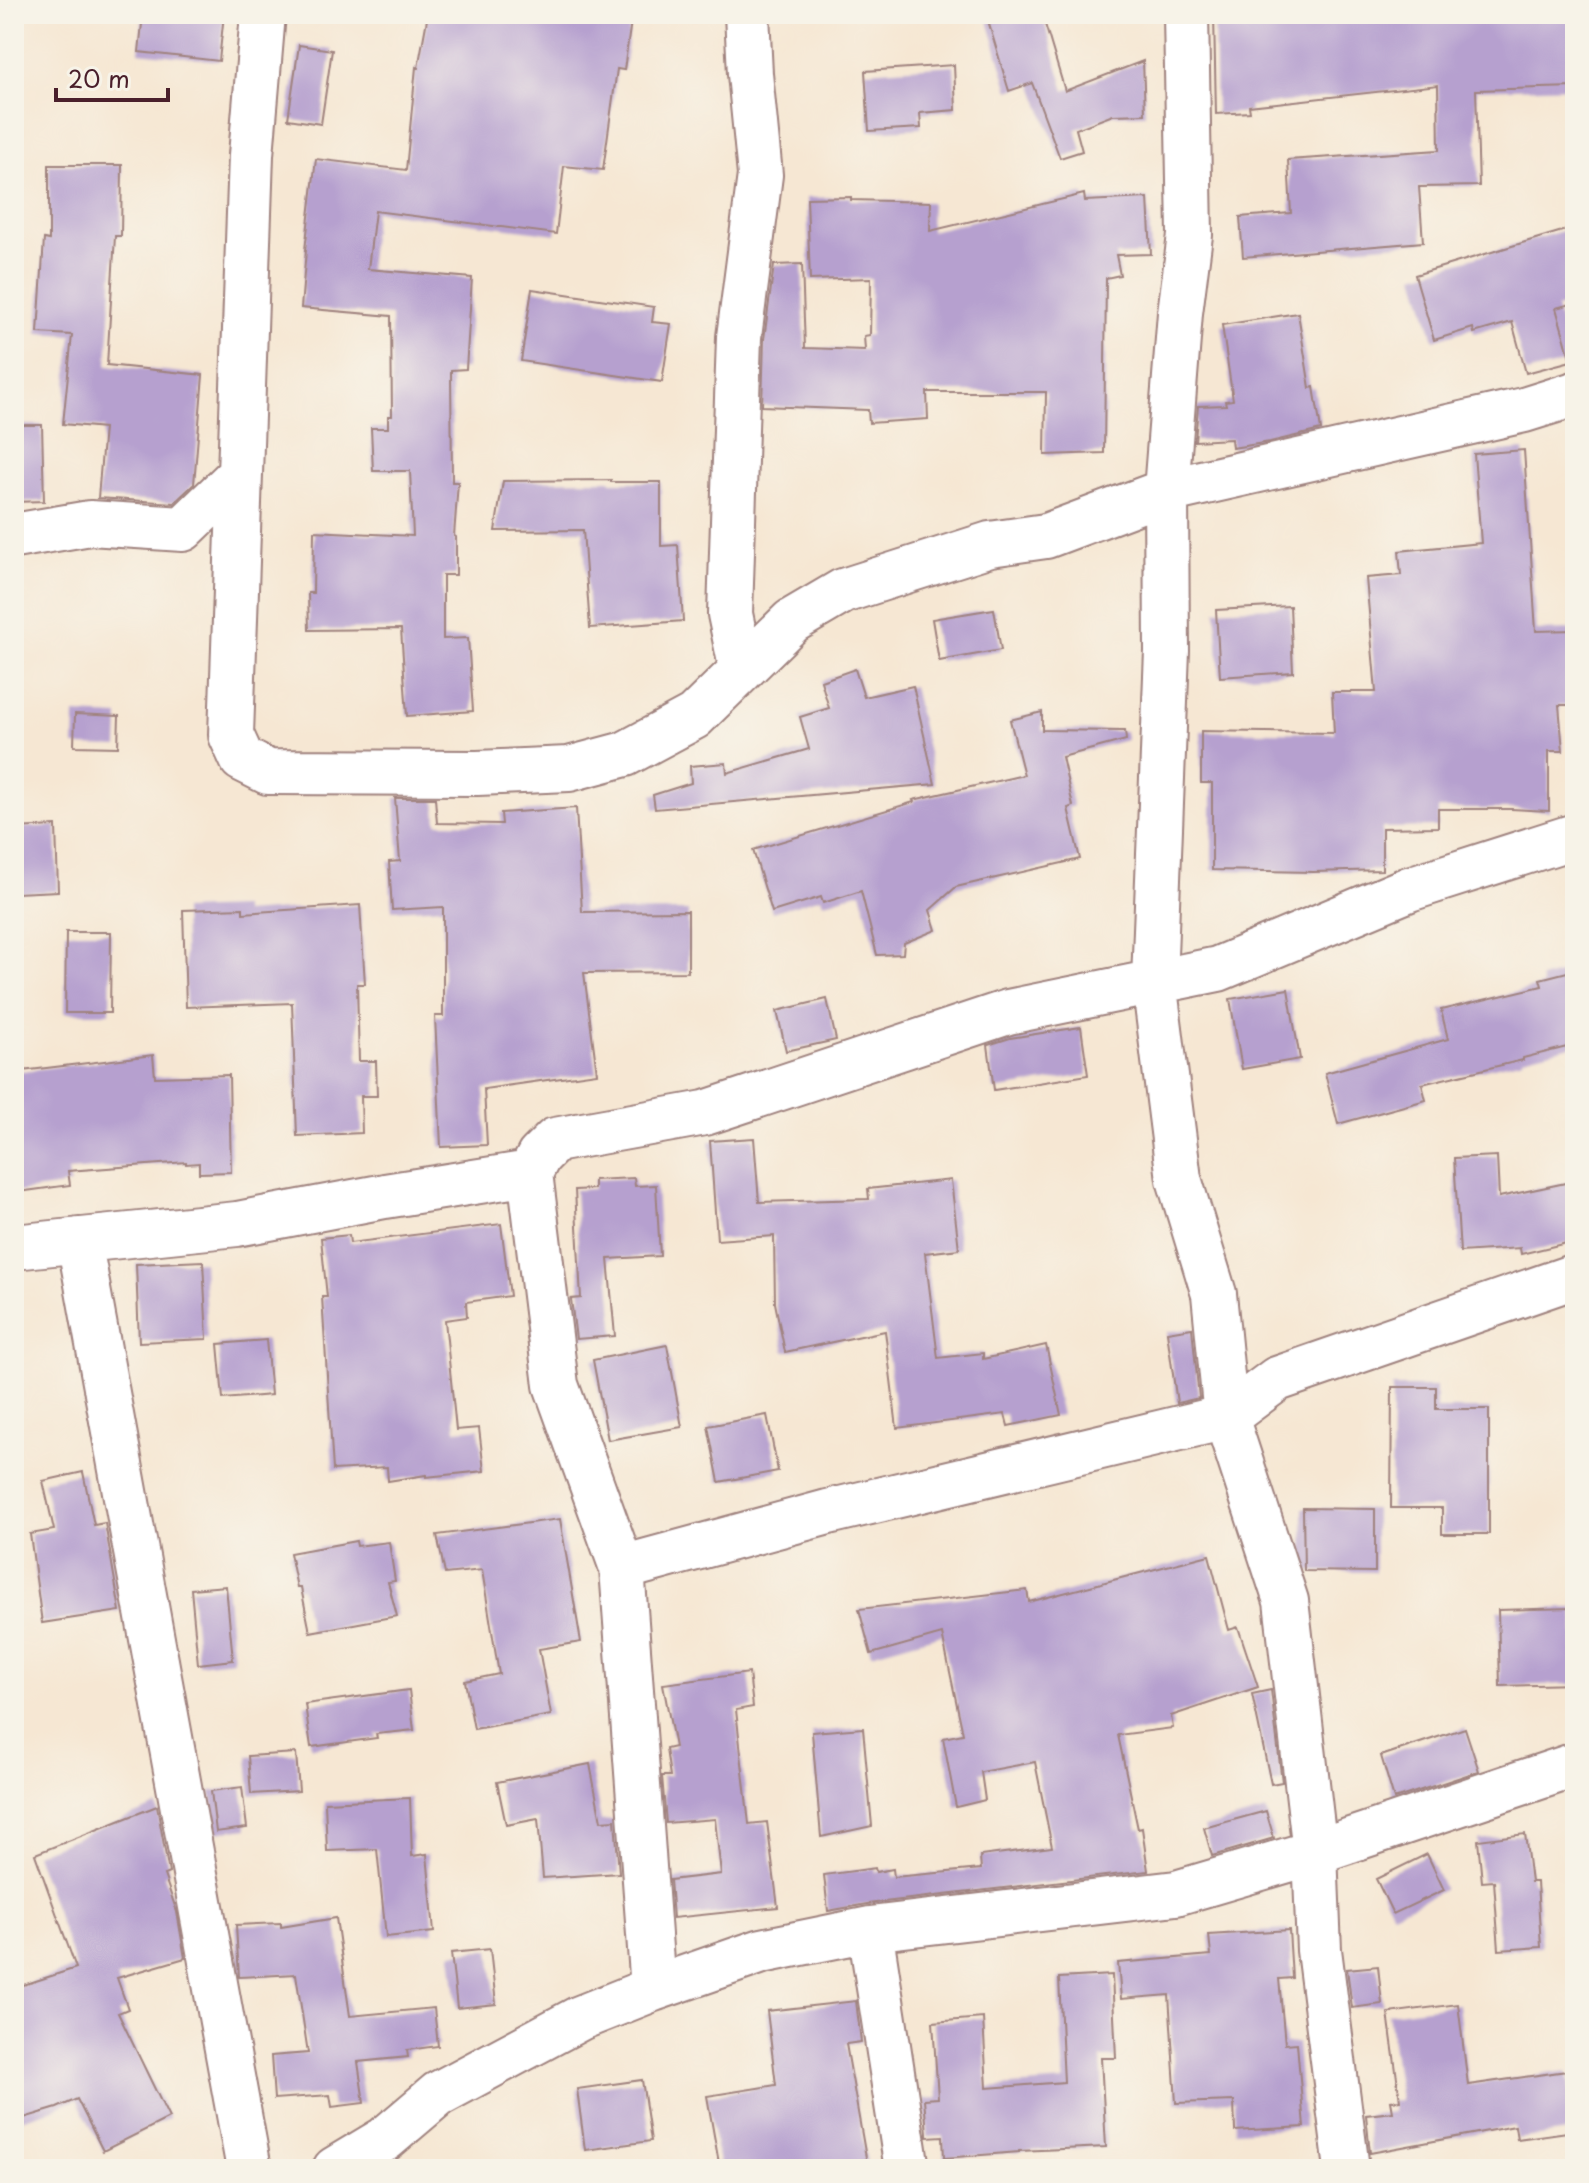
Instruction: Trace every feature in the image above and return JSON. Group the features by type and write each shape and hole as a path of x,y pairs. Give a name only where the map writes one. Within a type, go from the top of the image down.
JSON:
{"street":[{"path":"263,14 251,155 231,735 242,759 268,772 477,773 569,769 625,754 694,717 792,621 843,591 990,544 1046,536 1166,491 1524,410 1575,394"},
{"path":"747,14 760,175 739,337 730,614 739,657 753,659"},
{"path":"1186,14 1190,235 1180,313 1166,491 1167,651 1154,981 1179,1179 1214,1294 1226,1417 1286,1601 1315,1852 1319,1950 1347,2169"},
{"path":"14,536 90,523 183,529 238,476"},
{"path":"653,1989 622,1568 556,1385 530,1173 539,1156 555,1140 705,1113 1008,1012 1218,969 1409,889 1575,836"},
{"path":"14,1247 237,1224 530,1173"},
{"path":"79,1240 249,2169"},
{"path":"622,1568 828,1512 1226,1417 1277,1379 1575,1276"},
{"path":"335,2169 395,2154 438,2094 580,2018 762,1951 870,1929 1176,1893 1315,1852 1575,1765"},
{"path":"870,1929 907,2169"}],"building":[{"path":"143,14 224,14 219,61 139,52"},
{"path":"428,14 632,14 624,70 617,69 603,170 564,166 556,234 375,211 368,269 472,278 466,369 451,370 452,482 458,482 454,536 456,575 443,575 443,639 468,638 473,711 407,716 401,629 309,630 308,593 313,593 314,531 413,536 410,471 373,471 371,428 388,428 388,416 392,416 391,316 301,308 316,159 406,170 416,67"},
{"path":"986,14 1042,14 1065,91 1143,61 1145,114 1113,115 1076,129 1082,151 1060,158 1032,83 1009,91"},
{"path":"1214,14 1423,14 1423,17 1575,14 1575,87 1476,90 1479,186 1419,187 1423,242 1243,257 1240,217 1291,213 1288,160 1439,150 1438,85 1249,106 1250,112 1216,114"},
{"path":"299,45 332,50 321,124 288,119"},
{"path":"954,65 956,110 920,113 921,128 869,131 865,71"},
{"path":"49,165 122,165 121,236 115,236 107,365 203,375 194,484 174,503 98,498 104,428 63,424 72,335 38,333 44,239 49,240"},
{"path":"1084,194 1085,201 1148,198 1151,254 1116,255 1120,275 1106,278 1104,453 1045,455 1046,392 927,392 928,419 869,423 868,410 762,406 764,339 774,265 802,264 805,348 865,350 864,336 870,335 871,278 810,280 807,198 851,197 851,200 931,202 930,231"},
{"path":"1569,229 1575,249 1575,303 1556,308 1571,361 1526,373 1512,322 1474,333 1473,328 1434,340 1415,275"},
{"path":"532,289 654,307 652,322 671,324 662,382 521,361"},
{"path":"1298,313 1310,388 1314,387 1321,430 1232,448 1231,439 1195,441 1198,406 1226,405 1225,401 1233,400 1222,325"},
{"path":"14,425 42,425 44,501 14,502"},
{"path":"1524,450 1536,631 1575,630 1575,705 1559,705 1563,751 1549,751 1549,811 1438,809 1438,827 1382,828 1382,870 1212,870 1212,783 1201,783 1201,731 1334,733 1332,692 1376,692 1366,578 1401,575 1399,551 1481,543 1474,454"},
{"path":"503,481 661,482 661,546 678,545 683,621 590,628 583,530 495,531"},
{"path":"1290,606 1293,672 1220,677 1216,610"},
{"path":"994,609 1001,650 939,661 932,619"},
{"path":"855,669 864,697 913,686 935,784 655,809 653,795 691,783 690,766 726,763 727,773 809,749 800,717 829,708 821,681"},
{"path":"1042,712 1042,730 1125,731 1126,740 1062,757 1073,806 1068,808 1080,859 956,887 930,910 936,930 904,943 903,954 877,955 861,891 823,903 821,897 772,912 753,850 913,800 1024,775 1010,720"},
{"path":"75,714 119,716 118,747 74,746"},
{"path":"395,798 435,798 437,823 502,824 501,813 576,808 582,912 688,911 688,972 584,973 597,1073 484,1089 487,1145 441,1147 435,1016 443,1016 443,907 392,910 389,862 400,861"},
{"path":"56,826 58,891 16,893 14,828"},
{"path":"360,905 365,984 357,984 359,1061 376,1061 377,1096 361,1096 362,1133 297,1136 292,1003 186,1007 183,910 243,908 243,913"},
{"path":"66,932 111,932 110,1013 65,1013"},
{"path":"1575,970 1575,1045 1422,1084 1426,1100 1338,1124 1325,1073 1448,1039 1441,1010 1542,986 1540,979"},
{"path":"1288,989 1300,1059 1242,1069 1230,999"},
{"path":"827,999 836,1040 786,1051 777,1011"},
{"path":"1081,1027 1088,1075 994,1090 988,1045 1010,1038"},
{"path":"153,1055 155,1077 229,1075 231,1172 199,1173 199,1163 186,1162 68,1171 70,1185 18,1192 14,1157 14,1072"},
{"path":"754,1138 759,1202 869,1199 868,1189 951,1180 959,1249 925,1253 938,1358 983,1353 983,1359 1046,1345 1061,1415 1008,1426 1005,1414 897,1428 885,1331 785,1352 775,1303 774,1236 717,1240 710,1141"},
{"path":"1497,1156 1499,1197 1575,1181 1575,1241 1521,1254 1520,1248 1460,1252 1454,1158"},
{"path":"634,1178 635,1186 656,1185 660,1256 608,1259 615,1336 576,1339 571,1299 581,1298 575,1190 594,1189 594,1180"},
{"path":"501,1224 510,1296 466,1302 467,1317 445,1320 456,1430 479,1428 484,1471 388,1481 387,1467 333,1470 322,1297 327,1297 321,1238 349,1235 350,1243"},
{"path":"203,1261 207,1339 139,1342 136,1264"},
{"path":"1192,1328 1199,1398 1177,1403 1167,1332"},
{"path":"266,1340 271,1395 223,1399 218,1344"},
{"path":"667,1345 682,1427 608,1440 593,1360"},
{"path":"1392,1387 1436,1387 1436,1409 1489,1409 1489,1534 1442,1534 1442,1508 1391,1508"},
{"path":"767,1415 778,1471 719,1482 708,1426"},
{"path":"83,1472 94,1525 105,1523 120,1611 42,1623 30,1534 54,1530 43,1481"},
{"path":"1303,1508 1375,1509 1375,1572 1304,1571"},
{"path":"560,1519 581,1642 539,1649 551,1715 474,1729 465,1681 499,1674 482,1570 445,1574 437,1535"},
{"path":"356,1541 357,1546 389,1542 395,1581 388,1582 397,1616 310,1632 290,1553"},
{"path":"1209,1555 1229,1630 1238,1627 1258,1687 1171,1716 1173,1728 1118,1735 1138,1829 1142,1828 1148,1871 828,1911 824,1875 875,1868 876,1872 893,1869 894,1877 981,1869 980,1856 1052,1847 1035,1762 981,1772 985,1800 956,1807 943,1738 963,1734 942,1634 871,1654 859,1609 1027,1590 1029,1602"},
{"path":"226,1586 233,1660 198,1664 191,1589"},
{"path":"1574,1608 1575,1684 1500,1686 1498,1610"},
{"path":"749,1673 753,1707 736,1710 749,1824 767,1822 778,1907 673,1918 670,1880 721,1874 715,1819 666,1823 662,1776 670,1776 666,1749 675,1747 663,1684"},
{"path":"409,1690 414,1730 311,1747 305,1704"},
{"path":"1271,1690 1282,1782 1271,1784 1252,1694"},
{"path":"863,1728 872,1826 821,1837 812,1732"},
{"path":"1465,1728 1479,1771 1394,1799 1381,1756"},
{"path":"296,1753 299,1791 251,1794 248,1756"},
{"path":"590,1764 601,1821 615,1820 619,1873 543,1878 538,1819 506,1825 497,1782"},
{"path":"242,1787 247,1828 216,1832 211,1791"},
{"path":"410,1798 412,1856 427,1854 434,1932 386,1937 377,1849 327,1851 325,1802"},
{"path":"157,1806 169,1873 164,1875 177,1912 185,1958 117,1978 128,2009 118,2013 169,2118 103,2151 77,2099 14,2121 14,1988 76,1968 35,1854"},
{"path":"1266,1811 1274,1838 1212,1856 1204,1828"},
{"path":"1525,1834 1531,1882 1537,1882 1541,1947 1499,1950 1494,1881 1482,1882 1478,1840"},
{"path":"1427,1854 1444,1890 1393,1914 1376,1879"},
{"path":"336,1918 350,2016 434,2008 438,2046 407,2050 408,2057 358,2062 364,2103 332,2107 330,2095 274,2099 271,2056 308,2053 296,1974 239,1977 236,1925 281,1923 281,1927"},
{"path":"1289,1930 1292,1978 1279,1979 1285,2044 1297,2043 1304,2127 1235,2131 1234,2101 1176,2103 1169,1995 1121,1999 1118,1963 1211,1955 1209,1935"},
{"path":"490,1949 496,2004 457,2008 451,1953"},
{"path":"1378,1966 1382,2004 1352,2008 1347,1969"},
{"path":"1112,1975 1116,2058 1101,2058 1106,2147 944,2158 943,2136 927,2137 924,2099 938,2098 933,2022 983,2018 987,2088 1064,2082 1059,1978"},
{"path":"856,2001 861,2042 846,2044 868,2169 720,2169 707,2096 776,2085 767,2011"},
{"path":"1458,2004 1468,2085 1567,2071 1575,2131 1517,2139 1515,2126 1370,2153 1366,2115 1393,2112 1391,2101 1400,2100 1388,2013"},
{"path":"642,2080 651,2141 585,2150 577,2089"}]}
